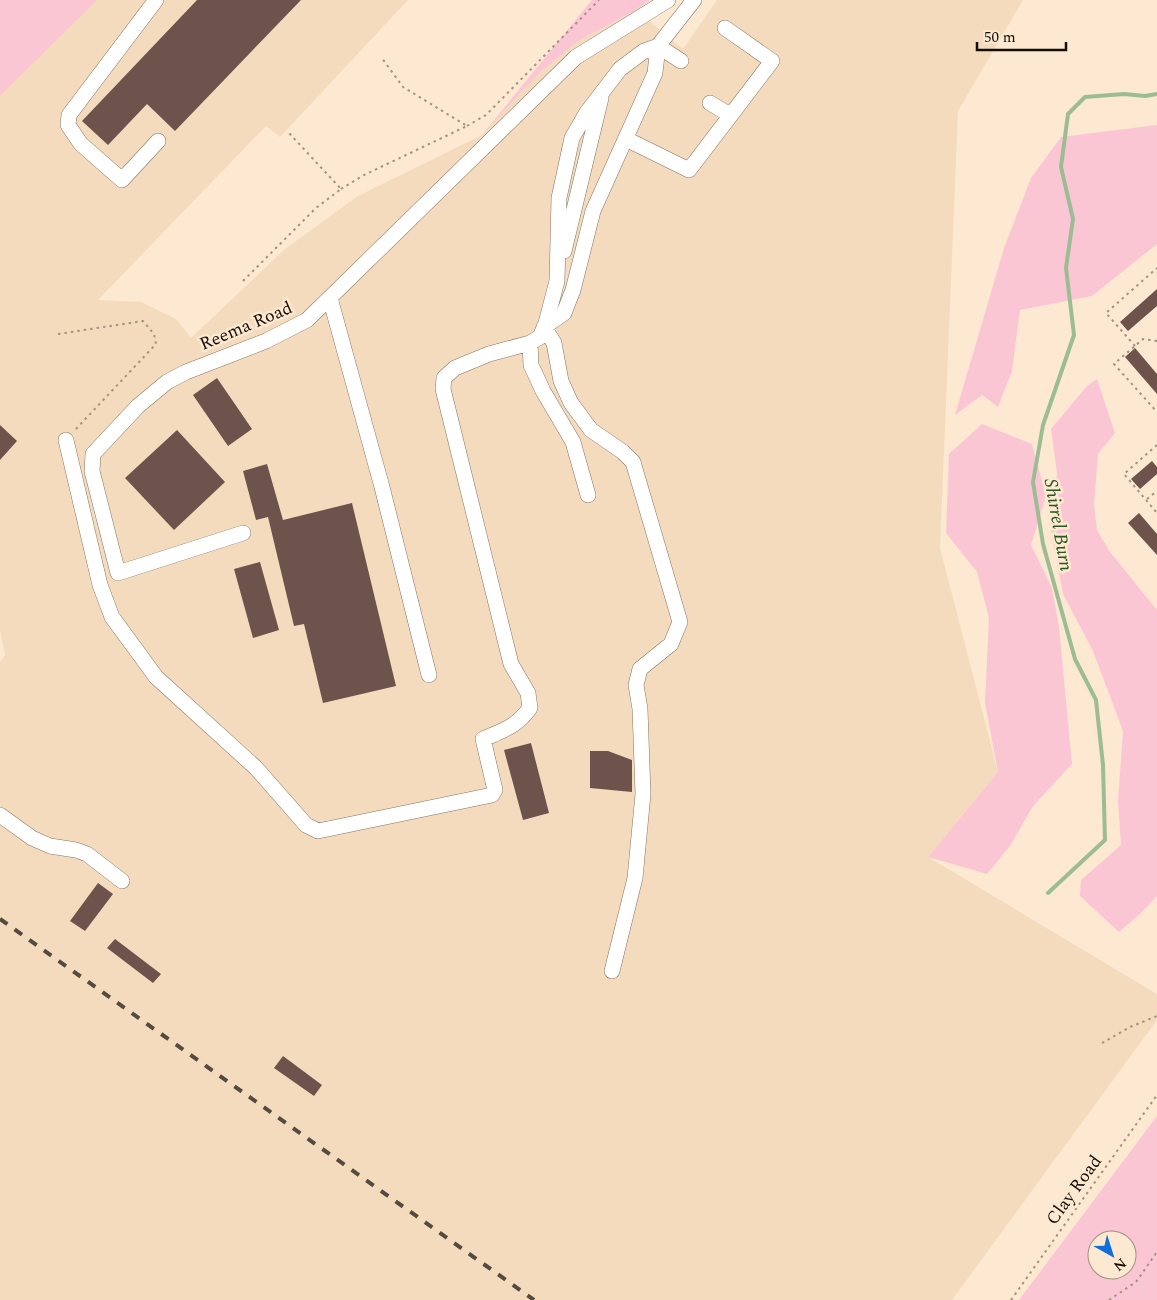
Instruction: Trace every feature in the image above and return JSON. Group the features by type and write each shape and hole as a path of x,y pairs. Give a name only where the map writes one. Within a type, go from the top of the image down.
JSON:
{"street":[{"path":"156,0 70,115 68,125 81,144 122,180 158,141"},
{"name":"Reema Road","path":"243,533 118,573 92,471 94,454 138,406 167,382 186,372 289,331 307,320 576,57 668,0"},
{"path":"544,327 564,313 573,290 594,211 655,73 658,46 694,0"},
{"path":"626,139 689,170 772,61 725,28"},
{"path":"658,46 681,61"},
{"path":"66,440 100,585 112,617 156,678 256,768 306,825 318,831 492,795 495,790 483,739 511,727 521,720 530,708 528,693 511,664 443,389 444,378 455,368 489,354 530,343 540,337 557,281 602,92 620,70 644,51 658,46"},
{"path":"710,103 730,116"},
{"path":"330,298 382,487 429,675"},
{"path":"544,327 554,343 561,381 570,403 591,430 623,452 633,462 680,622 671,644 640,669 636,686 640,709 643,794 635,878 612,971"},
{"path":"530,343 532,365 543,390 573,442 588,495"},
{"path":"0,815 32,838 50,846 87,854 122,881"}],"path":[{"path":"243,281 316,208 341,189 364,175 486,115 599,0"},
{"path":"381,57 403,87 467,126"},
{"path":"289,134 341,189"},
{"path":"1135,346 1106,313 1157,268"},
{"path":"58,334 143,320 154,334 156,344 66,440"},
{"path":"1157,340 1143,339 1114,364 1157,412"},
{"path":"1157,445 1124,474 1157,513"},
{"path":"1146,500 1157,491"},
{"path":"1102,1043 1130,1027 1157,1016"},
{"name":"Clay Road","path":"1011,1300 1157,1095"},
{"path":"1109,1300 1136,1282 1157,1252"}],"shaded area":[{"path":"0,0 408,0 280,137 266,126 98,300 141,302 176,319 191,338 285,249 358,196 482,135 538,74 578,41 636,10 683,49 717,0 1023,0 958,111 940,548 998,772 928,857 1157,994 1157,1020 952,1300 0,1300 0,662 5,655 0,630"},
{"path":"0,0 97,0 0,96"},
{"path":"592,0 650,0 636,10 578,41 538,74 482,135"},
{"path":"1157,125 1157,244 1092,296 1020,310 1012,371 998,407 982,395 955,415 1004,248 1031,178 1061,137"},
{"path":"1097,379 1115,433 1098,454 1094,505 1097,530 1110,552 1157,610 1157,896 1119,932 1080,896 1081,880 1121,845 1118,801 1123,731 1093,651 1063,594 1051,531 1057,473 1051,429 1087,386"},
{"path":"982,424 1032,444 1046,496 1031,545 1052,588 1059,627 1072,764 1033,806 1010,846 987,874 928,857 998,772 985,703 989,618 977,572 946,533 949,454"},
{"path":"1157,1116 1157,1300 1019,1300"}],"building":[{"path":"197,0 301,0 175,131 147,104 108,145 82,121"},
{"path":"1157,289 1157,306 1128,331 1120,322"},
{"path":"1135,348 1157,374 1157,394 1125,357"},
{"path":"217,378 252,429 228,446 193,395"},
{"path":"0,425 17,441 0,460"},
{"path":"177,430 225,482 174,530 125,478"},
{"path":"1152,461 1157,467 1157,474 1140,489 1131,479"},
{"path":"267,464 283,520 352,503 396,686 323,703 304,624 294,626 268,517 256,520 243,471"},
{"path":"1139,513 1157,534 1157,555 1128,523"},
{"path":"260,562 279,630 253,638 234,569"},
{"path":"531,743 549,813 523,820 504,750"},
{"path":"590,751 608,751 632,760 632,792 590,788"},
{"path":"98,883 113,894 85,931 70,921"},
{"path":"115,939 161,974 153,983 107,948"},
{"path":"283,1056 322,1085 314,1096 274,1068"}],"waterway":[{"name":"Shirrel Burn","path":"1048,893 1105,840 1103,765 1096,700 1075,659 1043,544 1033,482 1043,425 1074,335 1066,268 1073,219 1061,167 1068,114 1085,97 1157,94"}],"railway":[{"path":"0,919 534,1300"}]}
